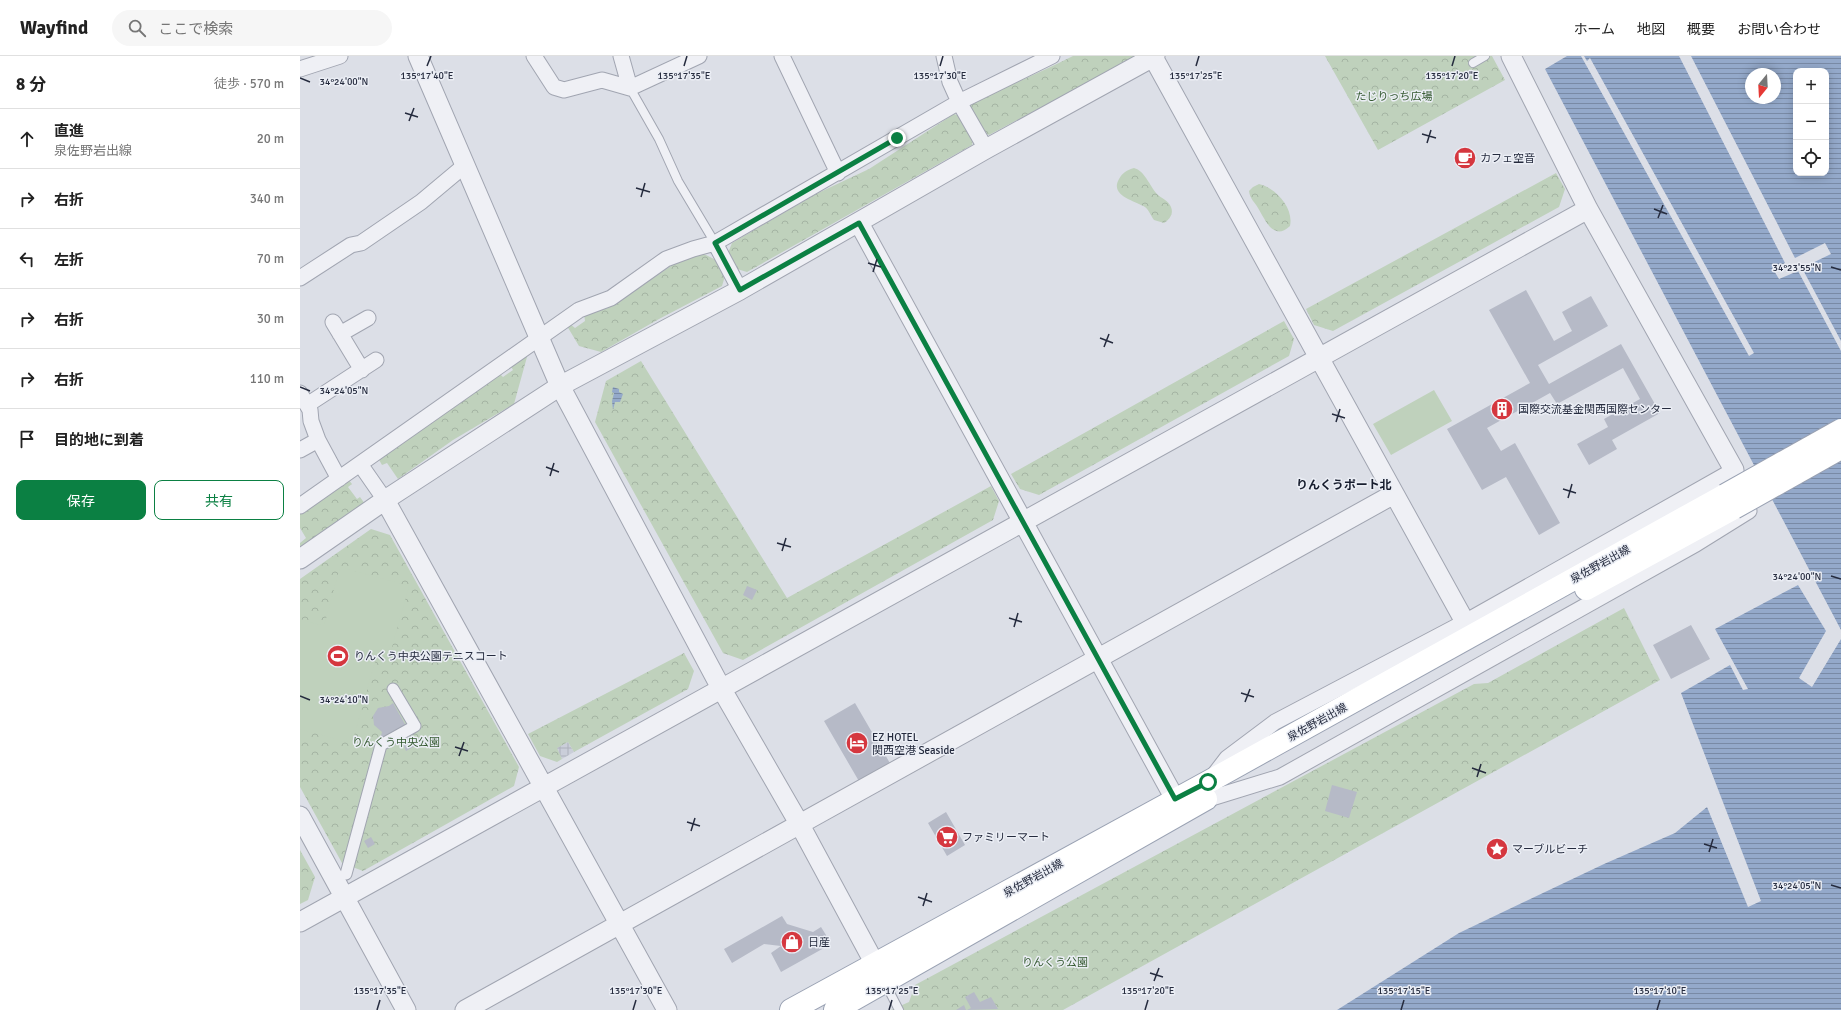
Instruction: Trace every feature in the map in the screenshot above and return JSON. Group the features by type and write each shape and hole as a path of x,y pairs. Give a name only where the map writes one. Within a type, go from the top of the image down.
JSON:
{"main road":[{"name":"泉佐野岩出線","path":"1738,503 1841,430"},
{"name":"泉佐野岩出線","path":"791,1010 880,974 1207,791 1841,448"},
{"name":"泉佐野岩出線","path":"835,1010 880,974 1175,799 1207,791"}],"street":[{"path":"300,69 340,56"},
{"path":"418,56 464,166 560,386 721,688 800,825 880,974"},
{"path":"534,56 554,87 564,90 602,80 630,88 699,56"},
{"path":"621,56 630,88"},
{"path":"782,56 838,173"},
{"path":"944,56 950,82 959,102 986,149"},
{"path":"1511,56 1588,208 1734,470 1738,503"},
{"path":"300,559 385,500 560,386 740,290 986,149 1154,57 1465,622"},
{"path":"300,506 579,310 611,298 666,259 715,243 959,102 1044,58"},
{"path":"300,278 351,245 361,243 415,206 464,166"},
{"path":"300,922 1588,208"},
{"path":"859,223 1175,799"},
{"path":"715,243 740,290"},
{"path":"362,370 337,328 368,318"},
{"path":"339,479 318,440 311,421 310,410 304,399 362,370 376,360"},
{"path":"300,450 318,440"},
{"path":"360,464 385,500 543,787 621,924 667,1010"},
{"path":"1207,791 1227,758 1275,722 1465,622 1734,470"},
{"path":"465,1010 1394,494"},
{"path":"346,874 381,745 415,726 393,689"},
{"path":"300,816 406,1010"}],"lane":[{"path":"1473,63 1486,56"},
{"path":"630,88 659,138 678,181 715,243"},
{"path":"880,974 899,1010"}],"shaded area":[{"path":"568,742 574,752 562,759 556,748"}],"green space":[{"path":"1073,56 1138,56 989,135 984,133 970,110 971,103"},
{"name":"たじりっち広場","path":"1325,56 1492,56 1505,80 1378,150"},
{"path":"954,114 960,116 973,140 972,145 747,272 737,269 728,253 732,243 816,194 869,169"},
{"path":"1134,168 1141,172 1157,194 1170,205 1172,210 1171,214 1164,223 1154,220 1145,207 1120,194 1117,185 1120,177 1125,172"},
{"path":"1556,173 1565,189 1559,207 1333,331 1314,325 1306,309"},
{"path":"1259,184 1277,194 1286,206 1291,219 1290,226 1284,230 1274,230 1270,227 1251,198 1249,191"},
{"path":"702,253 718,261 725,276 722,286 601,352 579,346 567,326 570,324 575,328 585,321 584,314 608,308 677,262"},
{"path":"1284,321 1294,339 1289,356 1039,495 1020,489 1011,474"},
{"path":"526,355 527,357 514,404 453,440 398,479 387,463 382,465 378,458 500,374 503,377 513,370 510,365"},
{"path":"641,361 787,598 991,486 999,501 993,520 743,660 723,653 595,422 606,381"},
{"path":"1434,390 1452,421 1391,455 1373,424"},
{"path":"348,479 352,484 348,487 357,499 360,497 365,504 300,550 300,543 306,538 300,528 300,513"},
{"name":"りんくう中央公園","path":"371,529 390,535 519,767 514,786 363,871 342,863 300,787 300,579"},
{"name":"りんくう中央公園テニスコート","path":"340,567 409,586 389,658 377,655 352,743 300,729 300,619 324,626"},
{"name":"りんくう公園","path":"1624,608 1660,680 1063,1010 891,1010 909,1002 915,985 1474,684 1488,683"},
{"path":"684,653 694,671 688,689 574,752 568,742 557,748 562,759 557,762 540,756 528,734"},
{"path":"300,850 315,877 308,900 300,904"}],"water":[{"path":"1567,56 1841,56 1841,630 1545,69"},
{"path":"613,387 619,389 619,392 623,394 620,402 615,402 613,410 612,401 614,393 612,392"},
{"path":"1798,585 1826,631 1799,678 1812,687 1841,639 1841,1010 1337,1010 1459,933 1604,864 1675,833 1707,807 1748,907 1761,901 1681,693 1730,665 1743,690 1748,689 1715,629"}],"pier":[{"path":"1581,56 1584,56 1587,61 1590,58 1754,353 1749,356"},
{"path":"1679,56 1691,56 1795,258 1825,243 1831,254 1802,268 1841,341 1841,351 1798,271 1779,279 1773,269 1785,263"}],"building":[{"name":"国際交流基金関西国際センター","path":"1526,290 1554,341 1572,331 1562,312 1591,296 1608,326 1538,365 1549,384 1621,344 1660,413 1612,440 1617,449 1589,465 1577,444 1608,427 1604,419 1640,399 1623,368 1557,404 1550,393 1487,428 1501,451 1515,443 1560,523 1539,535 1506,477 1482,490 1447,429 1530,383 1489,310"},
{"path":"747,586 757,590 752,600 743,595"},
{"path":"1691,625 1710,659 1671,679 1653,645"},
{"path":"393,703 406,726 380,739 382,732 374,725 373,716 378,708 389,706"},
{"name":"EZ HOTEL 関西空港 Seaside","path":"855,703 891,765 860,783 824,721"},
{"path":"410,738 415,746 406,751 402,742"},
{"path":"1332,785 1357,792 1349,818 1325,811"},
{"path":"946,812 965,845 947,856 928,823"},
{"path":"371,837 375,844 368,848 364,841"},
{"path":"782,916 787,924 813,932 821,927 826,935 824,948 781,972 771,953 781,946 764,944 732,963 724,949"},
{"path":"974,992 980,1002 991,997 998,1009 967,1010 971,1008 965,997"},
{"path":"964,1005 966,1010 956,1010"}],"place":[{"name":"カフェ空音","path":"1465,158"},
{"name":"国際交流基金関西国際センター","path":"1502,409"},
{"name":"りんくう中央公園テニスコート","path":"338,656"},
{"name":"EZ HOTEL 関西空港 Seaside","path":"857,743"},
{"name":"ファミリーマート","path":"947,837"},
{"name":"マーブルビーチ","path":"1497,849"},
{"name":"日産","path":"792,942"}],"district":[{"name":"りんくうポート北","path":"1344,485"}],"route":[{"path":"897,138 715,243 740,290 859,223 1175,799 1208,782"}]}
